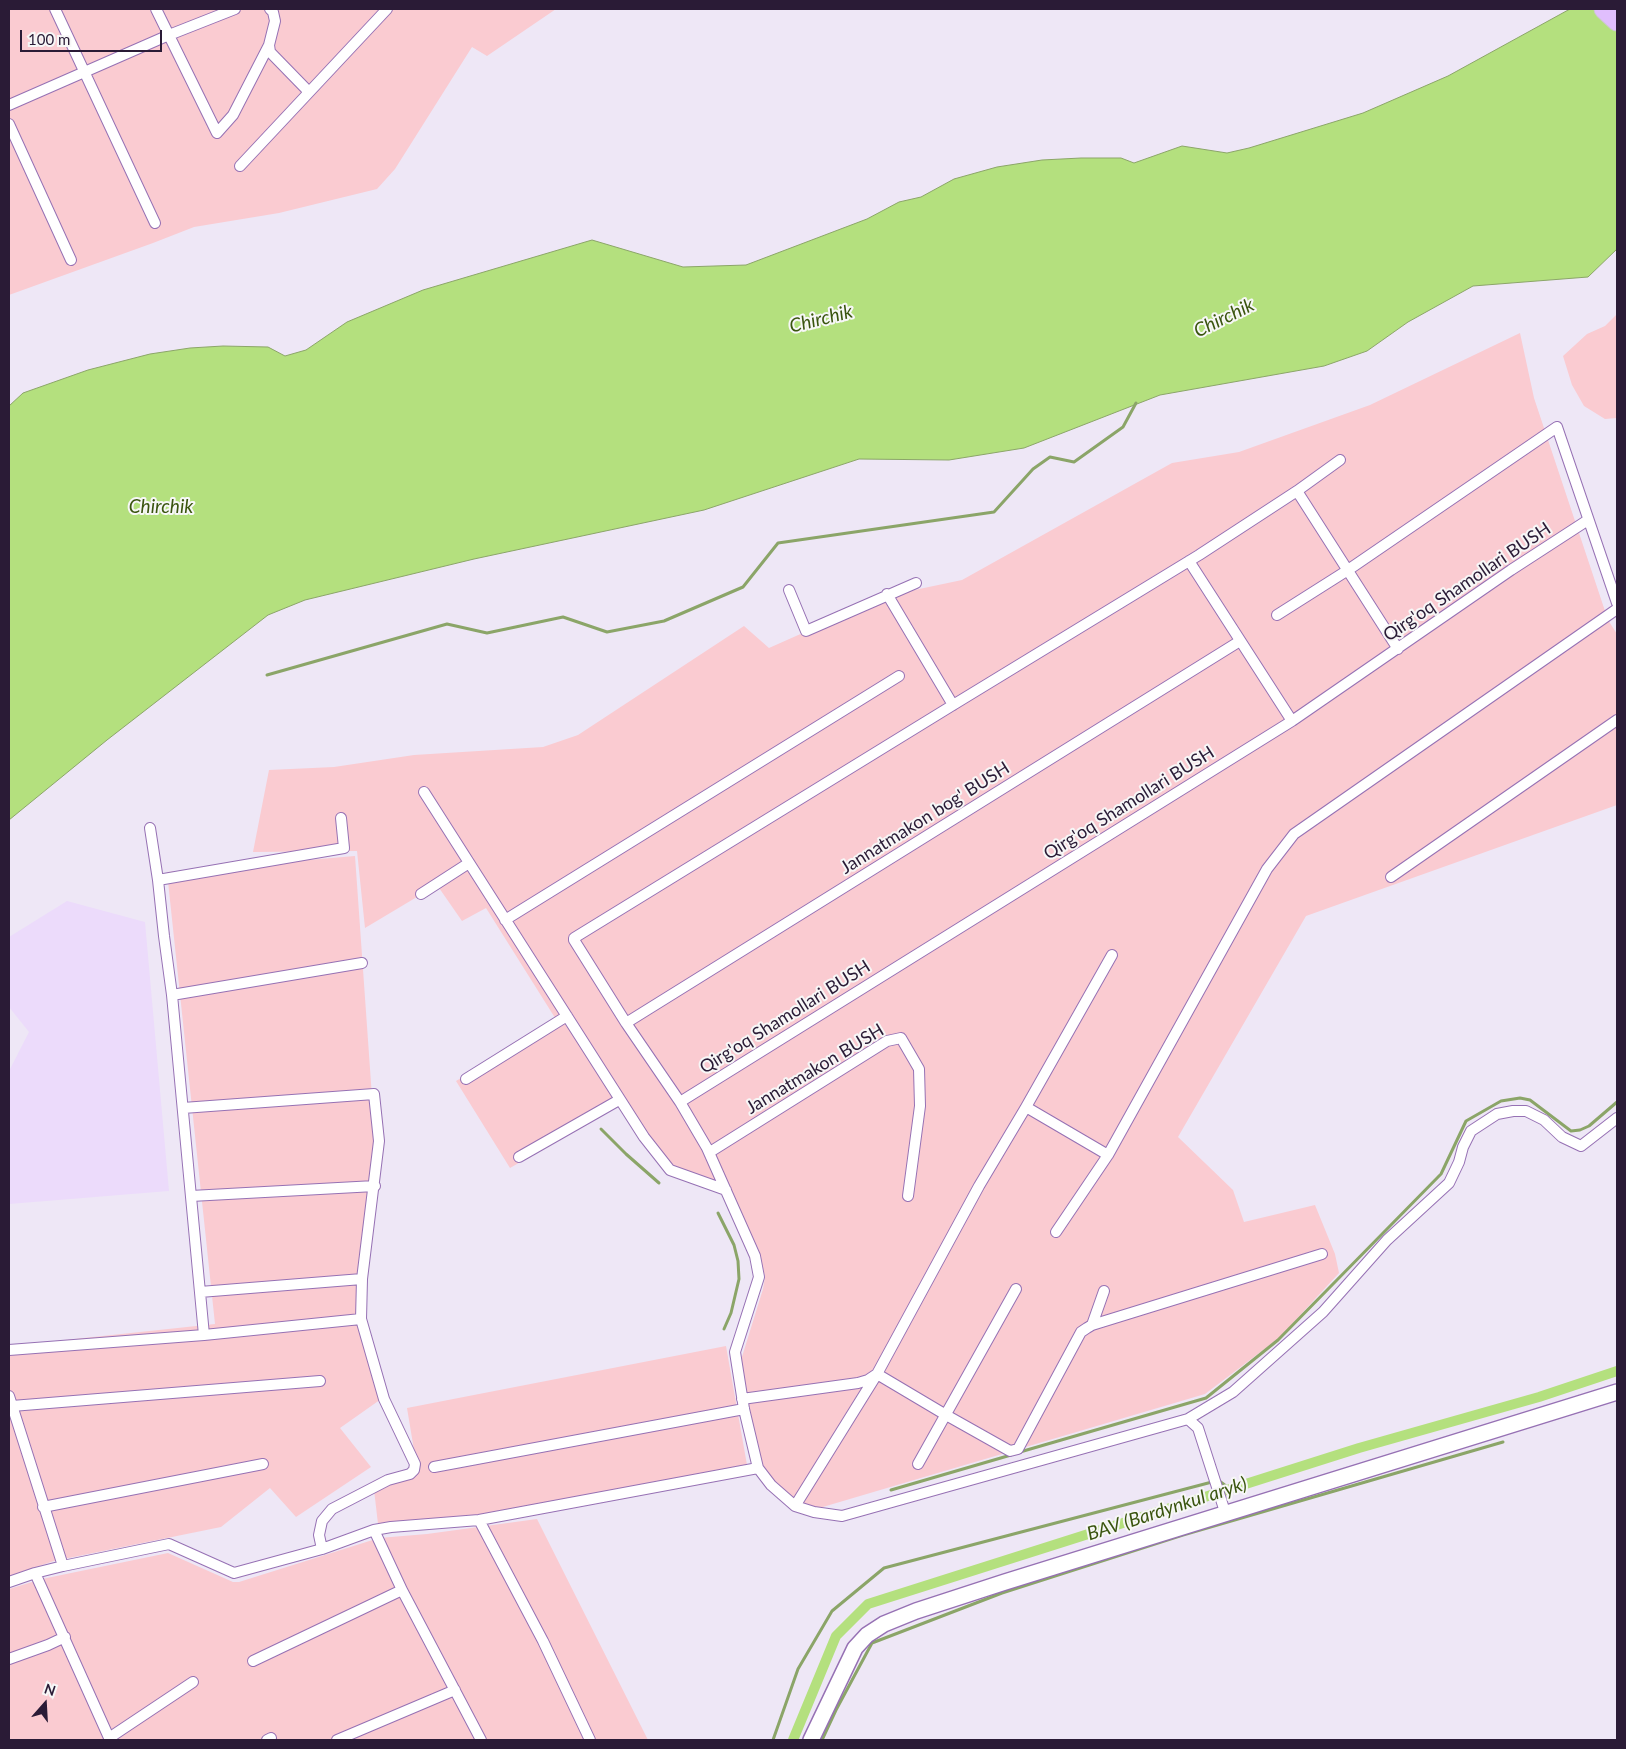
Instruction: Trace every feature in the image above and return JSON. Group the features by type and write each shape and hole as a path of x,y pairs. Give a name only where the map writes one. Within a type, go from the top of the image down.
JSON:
{"highway":[{"path":"1604,9 1617,21"}],"street":[{"path":"54,9 155,223"},
{"path":"156,9 217,133 233,115 269,45 275,21 281,9"},
{"path":"9,105 169,35 235,9"},
{"path":"270,9 274,12 275,21"},
{"path":"240,166 308,91 387,9"},
{"path":"269,45 270,52 308,91"},
{"path":"9,124 71,260"},
{"path":"1277,615 1348,570 1557,427 1617,603"},
{"path":"1340,460 1297,491 1200,555 574,938 626,1023 680,1102 710,1152 754,1256 759,1277 735,1352 743,1404 758,1468 771,1485 795,1506 814,1512 842,1516 1188,1419 1233,1392 1323,1312 1387,1240 1449,1183 1460,1162 1463,1147 1471,1131 1497,1114 1526,1111 1544,1120 1562,1137 1581,1146 1617,1118"},
{"path":"1297,491 1398,649"},
{"name":"Qirg'oq Shamollari BUSH","path":"680,1102 1292,721 1511,570 1588,520"},
{"path":"1189,561 1292,721"},
{"path":"789,590 806,631 887,594 916,583"},
{"path":"887,594 953,705"},
{"path":"1056,1232 1108,1155 1267,869 1294,834 1617,609"},
{"name":"Jannatmakon bog' BUSH","path":"626,1023 1240,641"},
{"path":"505,920 899,676"},
{"path":"1391,878 1617,720"},
{"path":"424,792 644,1137 670,1170 726,1190"},
{"path":"158,880 344,848 341,818"},
{"path":"150,828 172,995 204,1335"},
{"path":"420,894 469,863"},
{"path":"795,1506 877,1374 979,1186 1112,955"},
{"path":"172,995 362,963"},
{"path":"466,1079 567,1016"},
{"name":"Jannatmakon BUSH","path":"710,1152 888,1041 901,1038 920,1069 920,1106 908,1196"},
{"path":"183,1108 374,1094 379,1141 375,1186 362,1279 360,1319 384,1399 414,1464 414,1470 410,1474 388,1480 332,1509 322,1521 319,1535 322,1550"},
{"path":"520,1157 619,1100"},
{"path":"1026,1107 1108,1155"},
{"path":"191,1196 375,1186"},
{"path":"1022,1465 1018,1449 1080,1332 1092,1325 1322,1254"},
{"path":"200,1292 362,1279"},
{"path":"918,1464 1016,1289"},
{"path":"1092,1325 1104,1291"},
{"path":"9,1350 204,1335 360,1319"},
{"path":"434,1467 743,1404 858,1383 868,1380 877,1374"},
{"path":"877,1374 1010,1451 1018,1449"},
{"path":"63,1566 10,1401 320,1381"},
{"path":"811,1740 855,1648 866,1635 884,1624 916,1611 1224,1509 1617,1392"},
{"path":"1188,1419 1198,1428 1224,1509"},
{"path":"43,1507 263,1464"},
{"path":"9,1570 11,1581 63,1566 169,1544 234,1572 322,1550 374,1530 479,1520 758,1468"},
{"path":"479,1520 543,1641 590,1740"},
{"path":"374,1530 402,1590 481,1740"},
{"path":"35,1573 109,1739 193,1682"},
{"path":"252,1661 402,1590"},
{"path":"9,1659 65,1637"},
{"path":"338,1740 455,1690"}],"shaded area":[{"path":"9,9 556,9 487,56 472,47 395,169 377,189 279,213 194,227 9,295"},
{"path":"1617,314 1617,418 1605,419 1584,406 1572,385 1563,356 1587,334 1605,326"},
{"path":"1520,333 1534,398 1608,620 1617,634 1617,805 1306,916 1178,1137 1233,1190 1244,1222 1315,1205 1335,1254 1339,1273 1279,1338 1205,1394 816,1509 795,1501 763,1470 758,1457 741,1360 765,1277 758,1248 724,1189 672,1169 621,1104 510,1168 456,1081 557,1021 486,908 462,921 437,885 365,928 357,851 253,852 269,770 334,767 414,755 543,747 578,735 744,626 769,648 886,596 962,580 1172,463 1239,452 1370,405"},
{"path":"355,856 378,1182 361,1314 384,1397 340,1428 371,1467 296,1517 270,1488 221,1527 54,1561 9,1576 9,1346 215,1324 167,872"},
{"path":"67,901 145,922 169,1191 9,1204 9,1071 29,1032 9,1007 9,937"},
{"path":"726,1346 747,1465 467,1518 378,1524 373,1481 417,1468 407,1408"},
{"path":"537,1519 648,1740 9,1740 9,1589 42,1579 168,1553 233,1582 239,1582 379,1538 427,1534"}],"water":[{"name":"Chirchik","path":"1570,9 1617,9 1617,249 1588,277 1473,286 1408,322 1367,351 1324,366 1160,395 1024,448 949,460 859,459 704,510 474,559 305,600 268,615 107,740 9,820 9,406 23,393 88,370 150,354 190,348 223,346 268,347 285,356 306,350 347,322 423,290 592,240 683,267 746,265 867,219 899,202 921,197 954,179 997,167 1042,160 1081,158 1121,158 1134,163 1182,146 1227,153 1249,148 1363,113 1448,76"}],"waterway":[{"path":"267,675 447,624 487,633 563,617 607,632 664,621 743,587 778,543 994,512 1033,469 1050,457 1074,462 1123,427 1136,403"},
{"path":"1020,1452 1206,1398 1278,1340 1441,1174 1466,1121 1501,1101 1520,1098 1530,1100 1571,1131 1580,1130 1589,1126 1617,1102"},
{"path":"601,1129 659,1183"},
{"path":"718,1213 734,1245 738,1261 739,1279 731,1313 724,1329"},
{"name":"BAV (Bardynkul aryk)","path":"793,1740 836,1636 868,1604 1359,1448 1539,1397 1617,1371"},
{"path":"822,1740 872,1643 1002,1593 1183,1535 1503,1442"},
{"path":"891,1490 1011,1455"},
{"path":"1218,1480 1230,1489"},
{"path":"773,1740 798,1669 832,1611 884,1568 1212,1482"}]}
